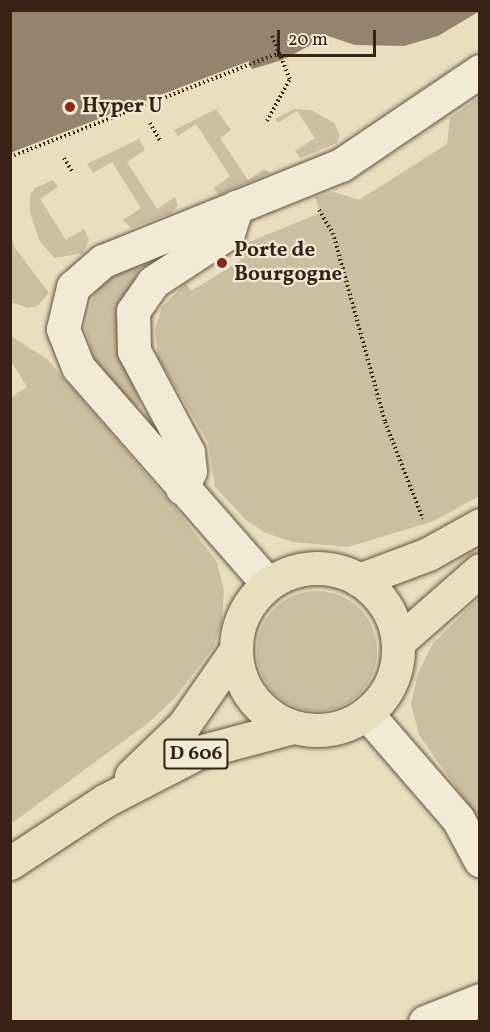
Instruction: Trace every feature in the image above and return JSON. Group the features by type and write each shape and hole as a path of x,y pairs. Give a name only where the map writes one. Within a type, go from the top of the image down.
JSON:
{"main road":[{"path":"359,580 428,554 480,525"},
{"path":"313,568 337,570 359,580 378,596 392,617 398,642 396,669 385,694 367,714 344,726 318,731 293,727 270,716 252,698 240,675 236,650 239,625 250,603 268,584 289,573 313,568"},
{"path":"398,642 480,570"},
{"name":"D 606","path":"106,800 184,725 236,650"},
{"name":"D 606","path":"10,863 106,800 199,752 293,727"}],"street":[{"path":"268,584 78,367 63,329 66,306 82,275 103,261 341,165 480,71"},
{"path":"182,488 190,471 188,452 134,351 133,311 153,282 228,233 237,206"},
{"path":"367,714 458,819 480,860"},
{"path":"425,1022 480,1000"}],"path":[{"path":"267,121 290,80 272,36"},
{"path":"10,156 279,53"},
{"path":"150,123 160,140"},
{"path":"64,158 72,171"},
{"path":"314,206 333,233 385,422 424,518 418,532 428,554"}],"shaded area":[{"path":"479,97 479,496 434,521 348,547 292,542 266,533 246,520 215,487 208,442 158,358 155,329 162,307 186,283 191,291 241,260 237,253 249,242 320,213 315,197 334,192 359,200 447,144 450,118"},
{"path":"216,109 231,130 220,138 248,180 264,169 270,173 219,195 213,189 230,176 196,124 178,136 174,130"},
{"path":"294,109 311,110 334,123 340,135 337,143 300,158 295,151 315,138 297,111 278,123 275,119"},
{"path":"139,139 145,150 127,162 157,209 175,197 178,206 172,213 131,228 123,220 141,208 112,162 93,173 87,164"},
{"path":"53,180 58,187 40,199 66,240 84,229 89,240 83,253 54,258 39,240 30,213 30,196 35,188"},
{"path":"10,236 15,248 49,293 37,306 28,308 11,302"},
{"path":"136,262 139,269 118,323 117,347 141,404 136,409 96,366 85,327 94,294 106,279"},
{"path":"11,336 47,359 177,510 217,562 224,591 222,621 213,648 174,699 147,724 12,823 10,398 27,387 11,361"},
{"path":"317,591 340,595 360,608 373,628 377,651 373,674 360,694 340,707 317,711 294,707 274,694 261,674 257,651 261,628 274,608 294,595"},
{"path":"479,598 479,820 419,735 411,704 418,673 433,643"}],"building":[{"name":"Hyper U","path":"10,10 480,11 438,36 404,46 355,45 328,36 282,60 252,69 249,61 10,153"}],"place":[{"name":"Hyper U","path":"70,107"},
{"name":"Porte de Bourgogne","path":"222,263"}]}
